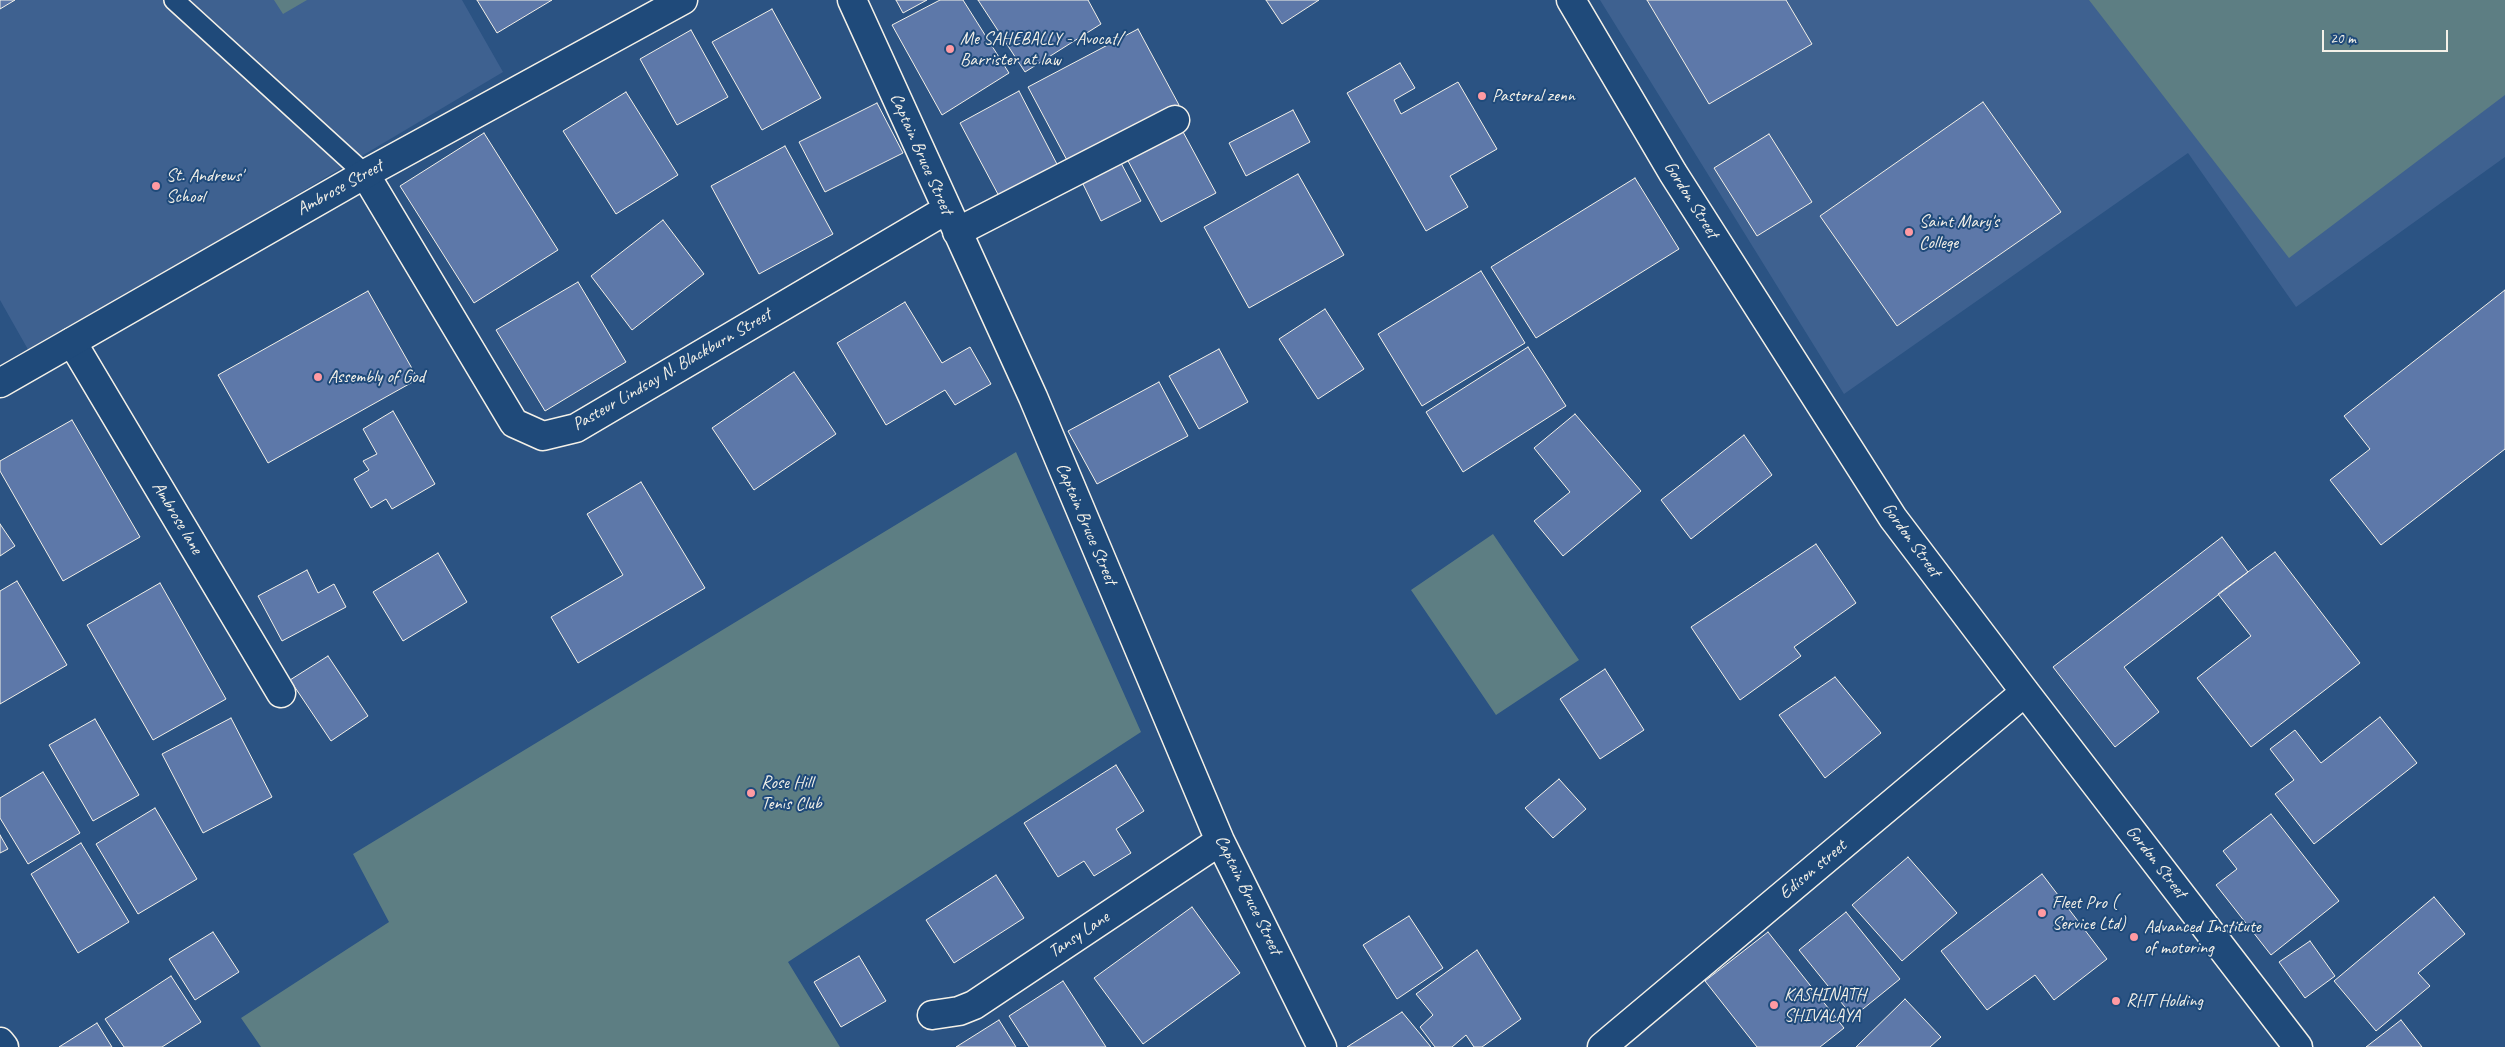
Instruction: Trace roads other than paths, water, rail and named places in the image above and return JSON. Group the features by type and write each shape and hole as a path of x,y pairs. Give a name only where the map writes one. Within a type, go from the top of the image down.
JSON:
{"street":[{"name":"Ambrose Street","path":"0,383 365,174 683,0"},
{"name":"Captain Bruce Street","path":"852,0 1033,397 1220,841 1322,1047"},
{"name":"Gordon Street","path":"1571,0 1673,173 1893,518 2024,692 2298,1047"},
{"name":"Pasteur Lindsay N. Blackburn Street","path":"365,174 514,423 544,436 576,428 952,221 1175,120"},
{"name":"Ambrose lane","path":"72,342 281,693"},
{"name":"Edison street","path":"1602,1047 2024,692"},
{"name":"Tansy Lane","path":"932,1015 959,1011 974,1005 1220,841"},
{"path":"0,1042 4,1047"}],"lane":[{"path":"174,0 365,174"}],"place":[{"name":"Me SAHEBALLY - Avocat/ Barrister at law","path":"950,49"},
{"name":"Pastoral zenn","path":"1482,96"},
{"name":"St. Andrews' School","path":"156,186"},
{"name":"Saint Mary's College","path":"1909,232"},
{"name":"Assembly of God","path":"318,377"},
{"name":"Rose Hill Tenis Club","path":"751,793"},
{"name":"Fleet Pro ( Service Ltd)","path":"2042,913"},
{"name":"Advanced Institute of motoring","path":"2134,937"},
{"name":"RHT Holding","path":"2116,1001"},
{"name":"KASHINATH SHIVALAYA","path":"1774,1005"}]}
